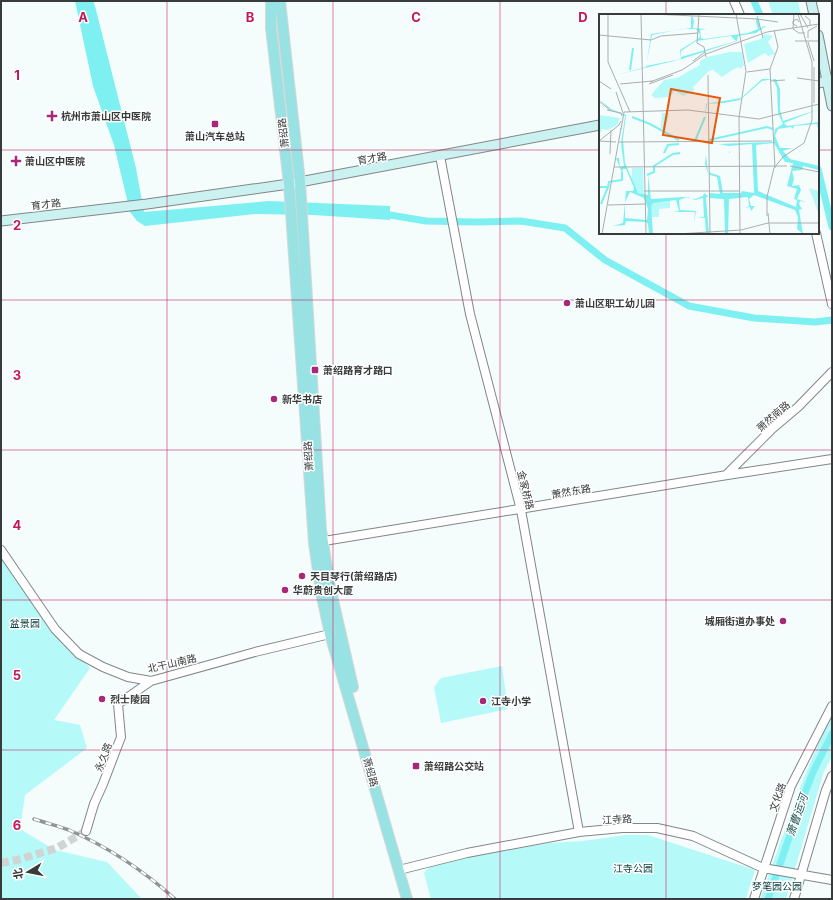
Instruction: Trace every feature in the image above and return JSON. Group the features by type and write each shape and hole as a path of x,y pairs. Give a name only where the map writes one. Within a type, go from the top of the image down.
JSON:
{"main road":[{"name":"萧绍路","path":"271,1 270,28 295,183 296,221 318,542 320,592 330,634 402,869 407,899"},
{"path":"280,1 295,183"},
{"path":"811,1 814,14"},
{"path":"819,41 832,106"},
{"name":"育才路","path":"1,221 147,204 295,183 599,125"},
{"path":"318,542 330,586 350,678 402,869 413,899"}],"street":[{"path":"734,1 740,14"},
{"name":"金家桥路","path":"440,156 470,314 521,510 579,832"},
{"path":"816,234 832,304"},
{"name":"萧然南路","path":"726,475 772,429 798,407 832,372"},
{"name":"萧然东路","path":"318,542 832,459"},
{"name":"北干山南路","path":"1,550 55,629 79,654 102,667 128,677 151,680 255,652 330,634"},
{"name":"永久路","path":"86,831 94,804 121,737 118,704 151,680"},
{"name":"文化路","path":"754,899 791,786 832,706"},
{"path":"794,899 800,874 826,790 832,776"},
{"name":"江寺路","path":"402,869 467,853 579,832 622,828 657,828 693,836 763,868 832,880"}],"green space":[{"path":"768,1 798,1 801,14 773,14"},
{"name":"盆景园","path":"1,548 65,639 90,668 54,720 80,725 87,748 25,795 20,829 55,850 107,862 142,899 1,899"},
{"path":"502,666 508,709 441,723 434,687 441,678"},
{"name":"梦笔园公园","path":"832,712 832,757 824,771 786,899 760,899 803,780"},
{"name":"江寺公园","path":"626,835 648,835 755,870 746,899 431,899 424,873 427,869 433,866 468,857 550,843 583,841"}],"shaded area":[{"path":"75,1 93,1 95,6 136,168 144,212 269,201 390,206 390,220 313,215 255,214 145,226 137,221 130,212 114,145 93,86"}],"waterway":[{"name":"萧曹运河","path":"754,1 760,14"},
{"name":"萧曹运河","path":"819,173 832,227"},
{"path":"390,215 426,221 521,221 565,228 605,260 689,306 754,318 815,322 832,320"},
{"name":"萧曹运河","path":"768,899 813,772 832,734"}],"tunnel":[{"path":"1,863 17,860 57,848 86,831"}],"railway":[{"path":"34,819 69,830 98,844 138,869 175,899"}],"place":[{"name":"杭州市萧山区中医院","path":"52,116"},
{"name":"萧山汽车总站","path":"215,124"},
{"name":"萧山区中医院","path":"16,161"},
{"name":"萧山区职工幼儿园","path":"567,303"},
{"name":"萧绍路育才路口","path":"315,370"},
{"name":"新华书店","path":"274,399"},
{"name":"天目琴行(萧绍路店)","path":"302,576"},
{"name":"华蔚贵创大厦","path":"285,590"},
{"name":"城厢街道办事处","path":"783,621"},
{"name":"烈士陵园","path":"102,699"},
{"name":"江寺小学","path":"483,701"},
{"name":"萧绍路公交站","path":"416,766"}]}
